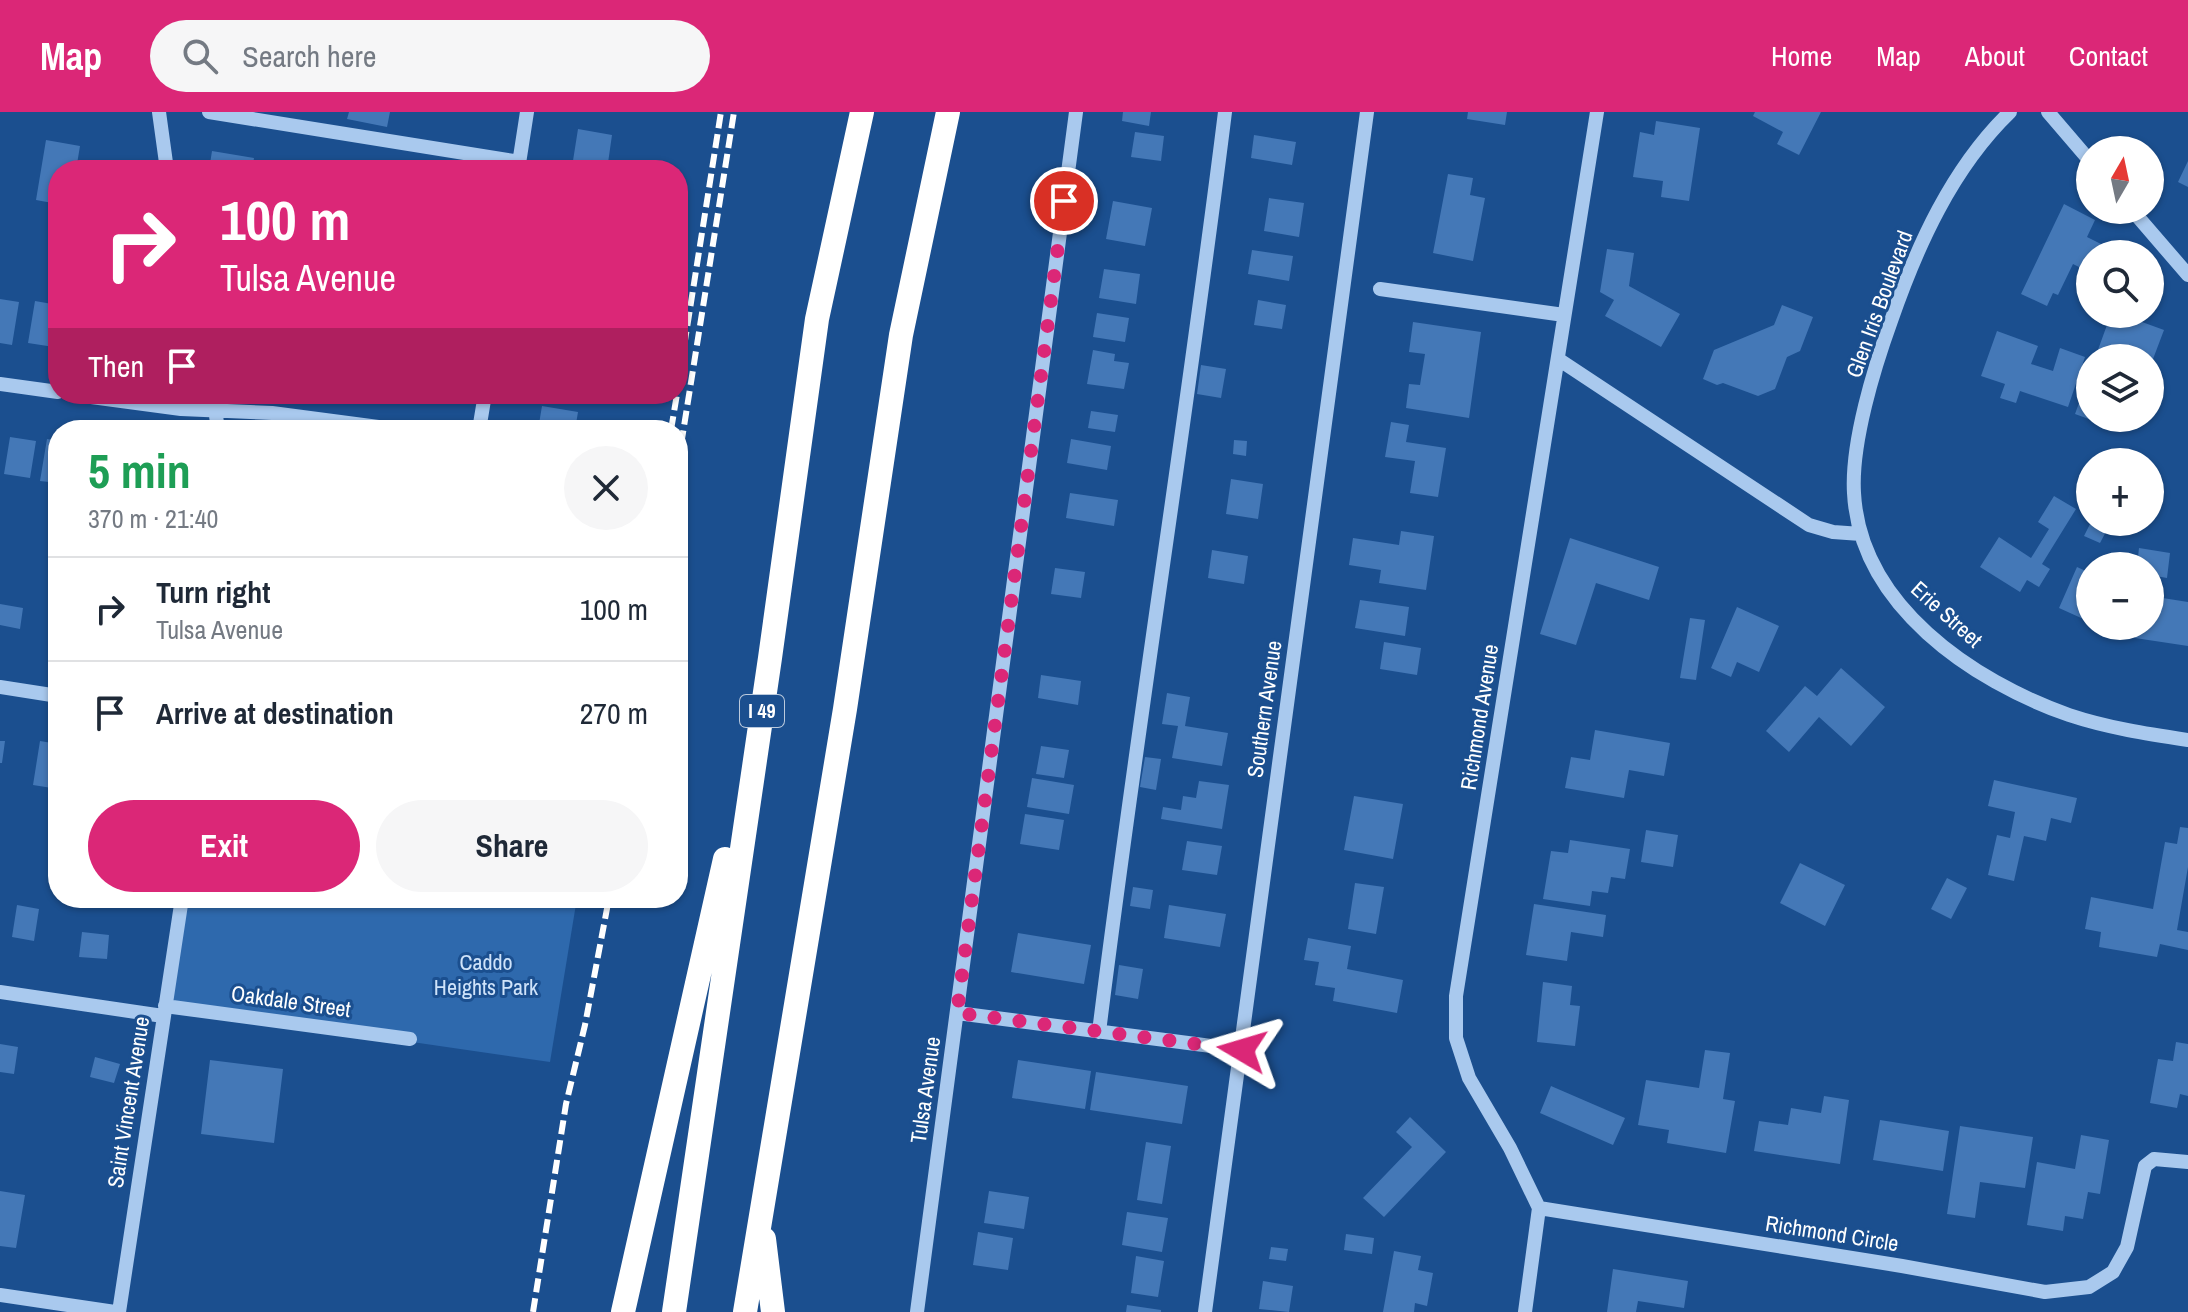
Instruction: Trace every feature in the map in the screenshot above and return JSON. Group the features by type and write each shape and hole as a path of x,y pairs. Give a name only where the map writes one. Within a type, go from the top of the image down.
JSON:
{"highway":[{"name":"I 49","path":"674,1312 817,319 862,112"},
{"path":"745,1312 843,725 901,335 948,112"},
{"path":"623,1312 770,658"},
{"path":"760,1216 773,1312"}],"street":[{"path":"159,112 166,160"},
{"path":"209,112 485,160"},
{"path":"520,160 527,112"},
{"name":"Tulsa Avenue","path":"917,1312 1076,112"},
{"path":"1099,1032 1225,112"},
{"name":"Southern Avenue","path":"1205,1312 1367,112"},
{"name":"Richmond Avenue","path":"1539,1208 1510,1148 1469,1078 1460,1054 1455,1021 1456,996 1597,112"},
{"name":"Glen Iris Boulevard","path":"1861,534 1853,489 1855,459 1874,378 1899,299 1921,243 1956,181 1987,137 2010,112"},
{"path":"2048,112 2076,145"},
{"path":"2144,224 2188,275"},
{"path":"1380,289 1564,315"},
{"path":"1558,359 1809,525 1833,532 1861,534"},
{"path":"0,384 48,391"},
{"path":"151,404 325,420"},
{"path":"215,404 217,420"},
{"name":"Erie Street","path":"1861,534 1879,576 1900,606 1972,667 2019,695 2070,715 2124,730 2188,740"},
{"path":"0,687 48,694"},
{"name":"Saint Vincent Avenue","path":"117,1312 180,908"},
{"name":"Oakdale Street","path":"0,992 410,1039"},
{"path":"957,1013 1242,1050"},
{"name":"Richmond Circle","path":"1539,1208 2045,1292 2089,1287 2113,1272 2127,1247 2145,1166 2154,1159 2188,1162"},
{"path":"1525,1312 1539,1208"},
{"path":"0,1295 117,1312"}],"green space":[{"name":"Caddo Heights Park","path":"180,908 575,908 550,1062 165,1006"}],"building":[{"path":"349,112 390,112 387,127 347,119"},
{"path":"1123,112 1151,112 1149,126 1122,121"},
{"path":"1468,112 1507,112 1505,125 1467,119"},
{"path":"1755,112 1821,112 1799,155 1777,144 1783,132 1753,116"},
{"path":"1656,121 1700,128 1689,201 1661,197 1663,181 1633,177 1640,132 1654,135"},
{"path":"578,129 612,135 608,160 573,160"},
{"path":"1135,132 1164,136 1161,161 1131,157"},
{"path":"1254,135 1296,142 1292,165 1251,158"},
{"path":"46,140 80,146 78,160 48,160 48,202 36,200"},
{"path":"212,151 254,158 254,160 211,160"},
{"path":"2188,161 2188,187 2178,182"},
{"path":"1448,174 1473,178 1470,195 1485,198 1473,261 1433,253"},
{"path":"1269,198 1304,203 1299,237 1264,231"},
{"path":"1113,201 1152,208 1145,246 1106,239"},
{"path":"2064,204 2076,210 2076,224 2093,224 2087,237 2093,240 2076,240 2076,266 2073,264 2058,295 2053,293 2047,306 2021,294"},
{"path":"1607,249 1634,253 1629,286 1680,314 1661,347 1605,316 1614,300 1600,292"},
{"path":"1252,250 1293,256 1289,281 1248,274"},
{"path":"1104,269 1140,274 1136,304 1099,298"},
{"path":"0,299 19,302 12,345 0,343"},
{"path":"1258,300 1286,305 1282,329 1254,325"},
{"path":"35,301 48,303 48,346 28,343"},
{"path":"1782,305 1813,317 1800,351 1787,357 1775,389 1758,396 1703,379 1714,350 1774,325"},
{"path":"1097,313 1129,318 1125,342 1093,337"},
{"path":"1413,322 1481,332 1469,418 1406,408 1409,384 1420,385 1425,354 1409,352"},
{"path":"2106,328 2164,330 2159,344 2100,344"},
{"path":"1997,331 2038,346 2031,364 2053,371 2060,348 2076,354 2076,383 2068,407 2020,391 2016,403 2000,398 2005,384 1981,376"},
{"path":"1093,350 1115,354 1114,361 1129,363 1124,389 1087,384"},
{"path":"1201,365 1226,369 1221,398 1197,394"},
{"path":"542,406 578,412 577,420 540,420"},
{"path":"1091,411 1118,415 1115,432 1088,428"},
{"path":"1391,422 1409,425 1406,442 1446,448 1438,497 1410,493 1415,461 1385,457"},
{"path":"10,437 36,441 30,478 4,474"},
{"path":"47,439 48,482 40,481"},
{"path":"1071,439 1111,446 1107,470 1067,463"},
{"path":"1234,440 1247,441 1246,456 1233,454"},
{"path":"1231,479 1263,484 1258,519 1226,514"},
{"path":"1070,493 1118,500 1114,526 1066,518"},
{"path":"2054,496 2076,509 2042,564 2050,569 2039,587 2027,580 2020,592 1980,567 1999,537 2031,558 2049,529 2038,522"},
{"path":"1401,531 1434,536 1426,590 1379,583 1381,570 1349,565 1353,538 1399,545"},
{"path":"2084,536 2104,536 2100,543"},
{"path":"1570,538 1659,567 1649,600 1596,583 1576,645 1540,634"},
{"path":"2139,548 2164,552 2139,552"},
{"path":"1212,550 1248,556 1244,584 1208,578"},
{"path":"2164,552 2170,553 2167,578 2164,577"},
{"path":"1055,568 1085,572 1081,598 1051,594"},
{"path":"2076,569 2076,616 2059,608"},
{"path":"2164,598 2188,602 2188,646 2148,640 2164,640"},
{"path":"1360,600 1409,607 1405,636 1355,628"},
{"path":"0,604 23,608 20,629 0,625"},
{"path":"1737,607 1779,626 1759,672 1737,662 1731,677 1711,668"},
{"path":"1690,618 1705,620 1696,680 1680,678"},
{"path":"1384,642 1421,648 1417,675 1380,669"},
{"path":"1841,668 1885,707 1851,746 1819,717 1789,752 1766,731 1805,686 1817,696"},
{"path":"1041,675 1081,681 1078,705 1038,698"},
{"path":"1167,693 1190,697 1185,726 1228,733 1222,766 1172,758 1178,726 1162,724"},
{"path":"1595,730 1670,743 1664,776 1629,770 1624,798 1565,788 1571,757 1590,760"},
{"path":"0,741 5,741 2,763 0,763"},
{"path":"40,741 48,742 48,787 33,785"},
{"path":"1041,746 1069,750 1064,778 1036,774"},
{"path":"1145,757 1161,759 1156,790 1140,787"},
{"path":"1032,778 1074,785 1069,814 1027,807"},
{"path":"1994,780 2077,798 2071,823 2051,818 2046,841 2024,836 2014,881 1988,875 1997,835 2010,838 2015,812 1988,806"},
{"path":"1199,781 1229,785 1222,829 1161,819 1163,807 1181,810 1183,796 1196,798"},
{"path":"1354,796 1403,804 1393,859 1344,850"},
{"path":"1025,814 1064,820 1059,850 1020,844"},
{"path":"2180,827 2188,828 2188,867 2177,930 2188,932 2188,950 2160,944 2157,957 2099,947 2101,932 2085,929 2091,897 2153,909 2165,842 2177,844"},
{"path":"1646,830 1678,835 1673,867 1641,862"},
{"path":"1570,840 1630,849 1625,879 1611,877 1608,893 1592,891 1590,906 1543,899 1551,851 1568,853"},
{"path":"1187,841 1222,846 1217,875 1182,870"},
{"path":"1800,863 1845,885 1825,926 1780,903"},
{"path":"1947,878 1967,888 1951,919 1931,909"},
{"path":"1355,883 1384,887 1376,934 1348,929"},
{"path":"1133,887 1153,890 1150,909 1130,906"},
{"path":"1534,904 1606,915 1603,937 1571,932 1567,961 1526,955"},
{"path":"17,905 39,909 34,941 12,937"},
{"path":"1169,905 1226,914 1220,947 1164,938"},
{"path":"82,932 109,935 107,959 79,957"},
{"path":"1018,933 1091,945 1084,984 1011,972"},
{"path":"1308,938 1351,946 1347,969 1403,980 1397,1013 1333,1001 1335,988 1315,985 1319,962 1304,960"},
{"path":"1119,965 1143,969 1138,999 1115,995"},
{"path":"1543,982 1572,986 1570,1005 1580,1006 1575,1046 1537,1042"},
{"path":"2176,1042 2188,1044 2188,1096 2180,1094 2177,1108 2150,1103 2158,1059 2173,1061"},
{"path":"0,1044 18,1047 14,1074 0,1072"},
{"path":"1705,1050 1730,1053 1723,1099 1735,1101 1726,1153 1667,1143 1669,1130 1638,1125 1646,1080 1699,1088"},
{"path":"95,1057 120,1064 114,1083 90,1077"},
{"path":"210,1060 283,1069 274,1143 201,1134"},
{"path":"1018,1060 1091,1071 1085,1109 1012,1098"},
{"path":"1096,1072 1188,1086 1182,1124 1090,1110"},
{"path":"1551,1086 1625,1118 1613,1145 1540,1113"},
{"path":"1824,1096 1849,1100 1840,1164 1754,1151 1759,1121 1788,1125 1791,1108 1821,1113"},
{"path":"1410,1117 1446,1152 1384,1217 1363,1198 1412,1147 1396,1132"},
{"path":"1880,1120 1949,1131 1943,1171 1873,1160"},
{"path":"1960,1126 2033,1137 2025,1188 1980,1182 1975,1218 1947,1214"},
{"path":"2081,1135 2109,1140 2100,1194 2088,1192 2083,1219 2065,1216 2063,1231 2027,1225 2037,1162 2075,1169"},
{"path":"1146,1142 1171,1146 1162,1204 1137,1200"},
{"path":"0,1191 25,1195 16,1248 0,1246"},
{"path":"989,1191 1029,1197 1024,1229 984,1223"},
{"path":"1127,1212 1168,1218 1162,1252 1122,1245"},
{"path":"978,1232 1013,1238 1008,1270 973,1265"},
{"path":"1346,1234 1374,1238 1372,1254 1344,1250"},
{"path":"1271,1247 1288,1249 1286,1261 1269,1259"},
{"path":"1394,1251 1421,1256 1418,1270 1433,1273 1427,1306 1415,1303 1414,1312 1383,1312"},
{"path":"1136,1256 1164,1261 1158,1297 1131,1293"},
{"path":"1613,1269 1688,1281 1684,1308 1638,1301 1636,1312 1607,1312"},
{"path":"1263,1281 1293,1286 1289,1312 1259,1309"},
{"path":"1127,1305 1161,1310 1161,1312 1126,1312"}],"railway":[{"path":"688,322 721,112"},
{"path":"688,401 734,112"},
{"path":"673,420 675,404"},
{"path":"685,420 688,404"},
{"path":"533,1312 566,1104 607,908"}],"route":[{"path":"1064,201 957,1013 1242,1050"}]}
